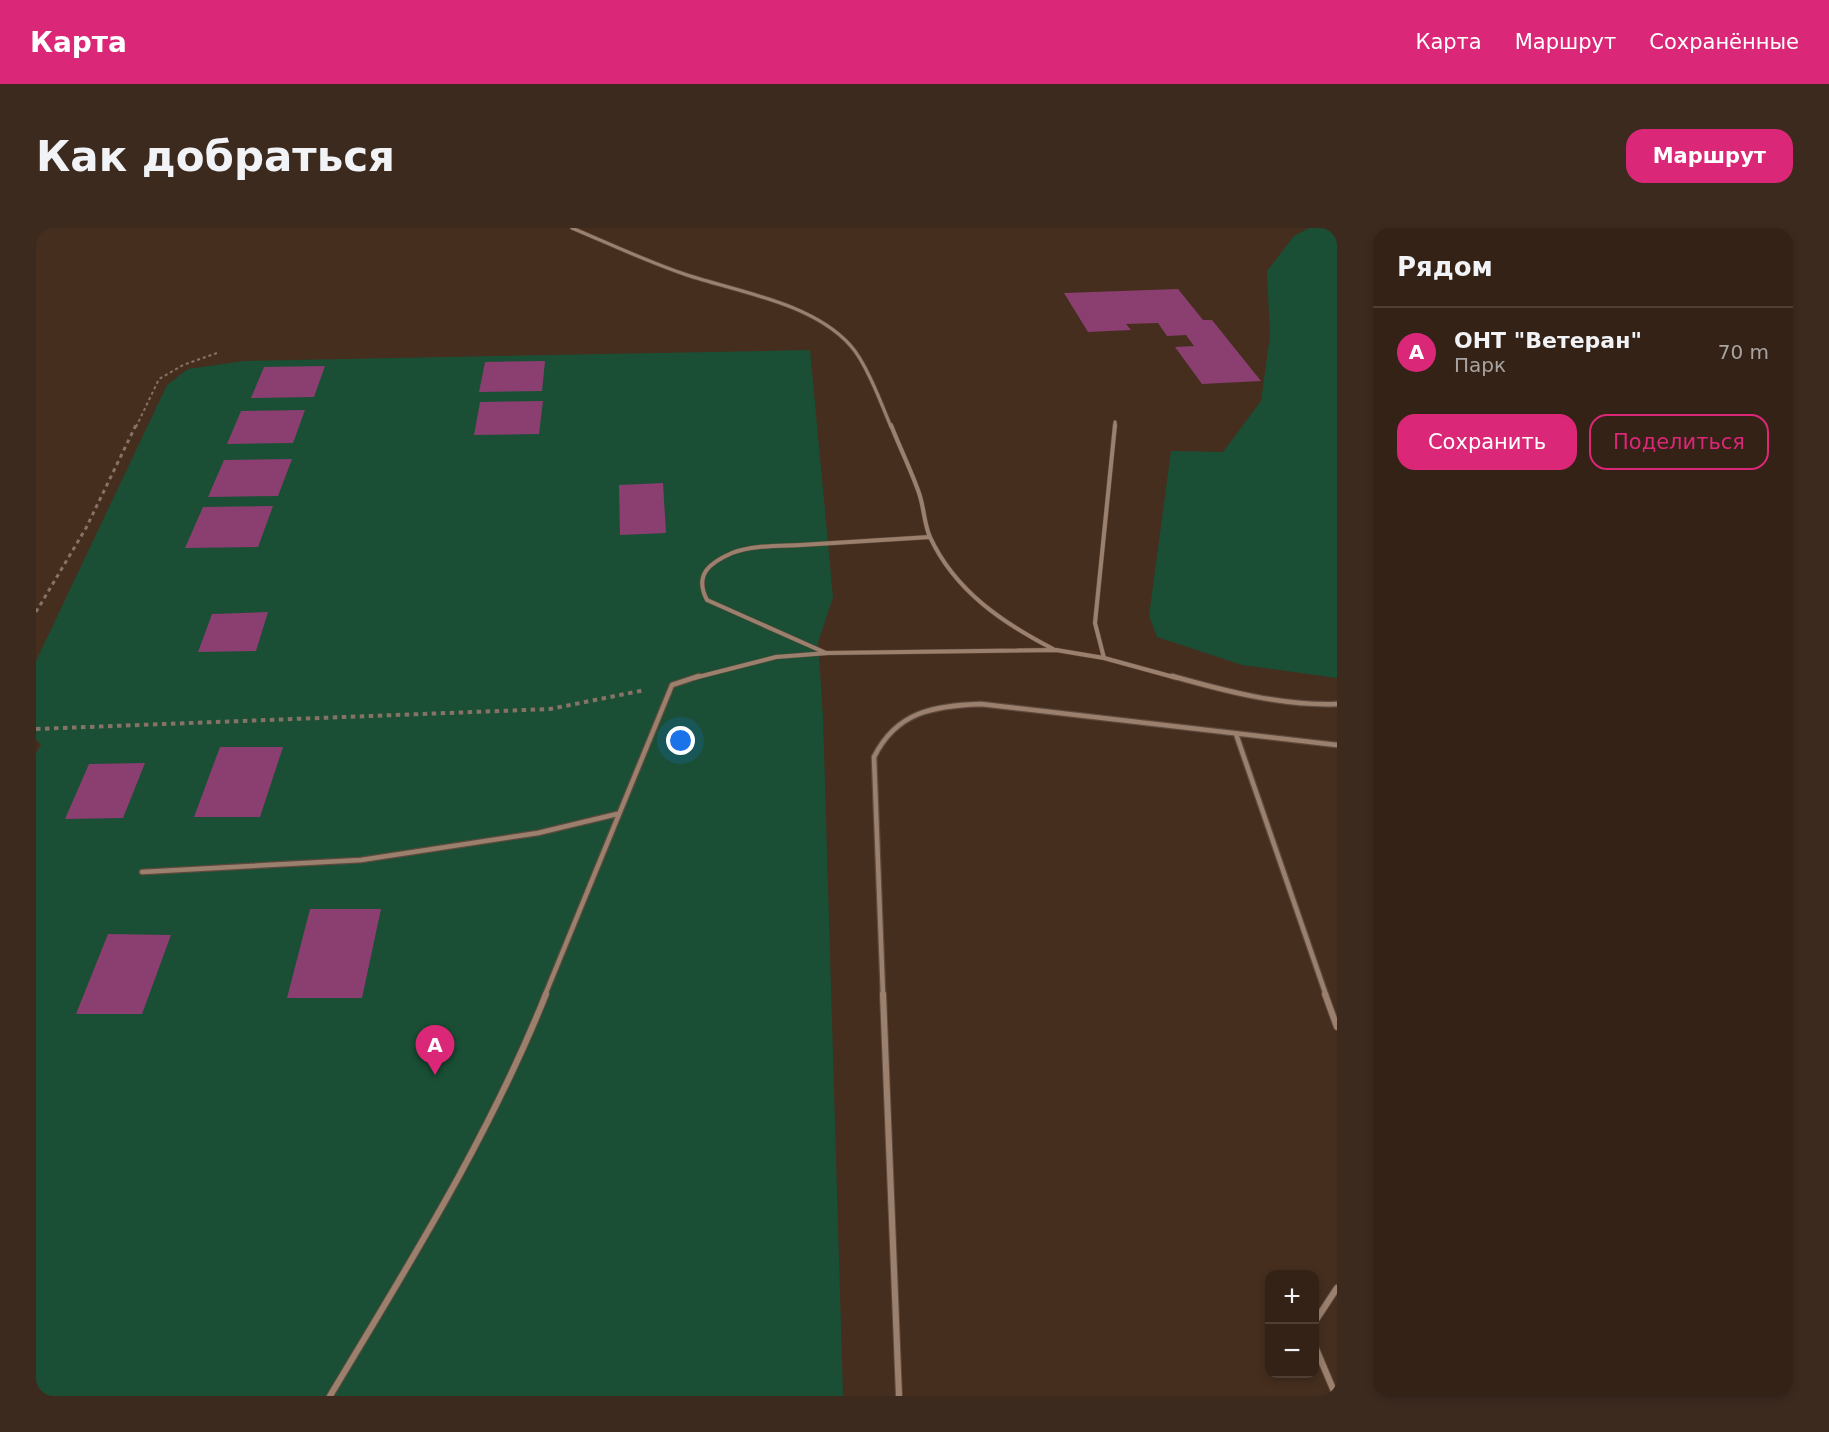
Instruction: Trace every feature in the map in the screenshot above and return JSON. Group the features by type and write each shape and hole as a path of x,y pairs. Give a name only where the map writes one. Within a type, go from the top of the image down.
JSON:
{"lane":[{"path":"572,228 686,274 786,305 830,328 851,346 880,399 919,494 930,537 956,577 985,608 1014,629 1056,650"},
{"path":"1104,658 1095,623 1115,422"},
{"path":"828,653 707,600 700,587 702,575 717,561 734,552 767,547 930,537"},
{"path":"330,1396 465,1169 523,1051 617,814 672,685 721,669 776,657 828,653 970,653 1056,650 1104,658 1219,689 1311,705 1337,704"},
{"path":"900,1396 874,757 889,732 914,715 946,705 981,704 1337,745"},
{"path":"1236,734 1337,1027"},
{"path":"142,872 361,860 538,833 617,814"},
{"path":"1319,1315 1337,1288"},
{"path":"1319,1356 1336,1396"}],"path":[{"path":"36,612 86,528 159,379 183,365 217,353"},
{"path":"36,729 550,709 672,685"}],"green space":[{"path":"1309,228 1337,228 1337,678 1242,665 1157,637 1149,616 1171,451 1223,452 1261,401 1270,336 1267,271 1294,236"},
{"path":"810,350 833,597 818,642 823,717 843,1396 36,1396 36,753 41,745 36,739 36,661 167,385 188,369 244,361"}],"building":[{"path":"1178,289 1203,320 1212,320 1261,381 1202,384 1175,347 1194,346 1186,335 1167,336 1158,323 1126,324 1131,330 1088,332 1064,293"},
{"path":"545,361 542,391 479,392 485,362"},
{"path":"325,366 314,397 251,398 264,367"},
{"path":"543,401 539,434 474,435 480,402"},
{"path":"305,410 293,443 227,444 241,411"},
{"path":"292,459 278,496 208,497 224,460"},
{"path":"663,483 666,533 620,535 619,485"},
{"path":"273,506 258,547 185,548 203,507"},
{"path":"268,612 256,651 198,652 212,614"},
{"path":"220,747 283,747 260,817 194,817"},
{"path":"145,763 123,818 65,819 89,764"},
{"path":"310,909 381,909 362,998 287,998"},
{"path":"108,934 171,935 142,1014 76,1014"}],"place":[{"name":"ОНТ \"Ветеран\"","path":"435,1075"}]}
